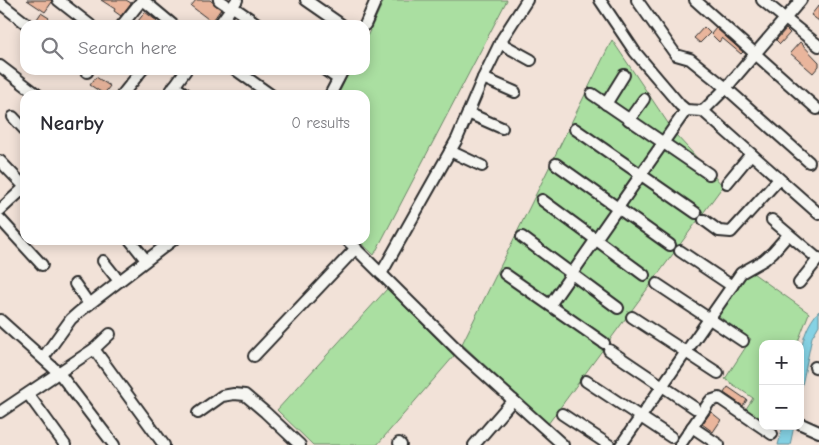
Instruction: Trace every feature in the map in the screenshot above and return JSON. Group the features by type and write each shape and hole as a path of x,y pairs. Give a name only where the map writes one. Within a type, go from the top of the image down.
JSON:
{"street":[{"path":"58,0 84,20"},
{"path":"126,20 142,0 167,20"},
{"path":"306,0 335,20"},
{"path":"367,20 376,0"},
{"path":"382,274 450,151 500,43 527,0"},
{"path":"600,0 635,52 680,105 686,110 702,111 819,214"},
{"path":"637,0 676,55 690,59 726,88 809,162"},
{"path":"695,0 818,109"},
{"path":"762,0 819,46"},
{"path":"702,111 726,88 801,0"},
{"path":"0,3 22,20"},
{"path":"221,20 228,3 253,20"},
{"path":"500,43 531,60"},
{"path":"0,66 31,90"},
{"path":"126,90 138,75"},
{"path":"172,90 182,75"},
{"path":"243,75 264,90"},
{"path":"332,90 340,75"},
{"path":"606,104 624,76"},
{"path":"483,78 516,92"},
{"path":"592,94 709,174"},
{"path":"629,120 644,99"},
{"path":"550,305 686,110"},
{"path":"468,112 502,128"},
{"path":"13,117 20,125"},
{"path":"575,129 720,231 731,232 779,179"},
{"path":"450,151 482,166"},
{"path":"727,183 751,154"},
{"path":"0,161 20,182"},
{"path":"556,164 670,245"},
{"path":"0,210 20,192"},
{"path":"542,200 644,275"},
{"path":"0,219 20,241"},
{"path":"772,220 788,235 819,258 799,283"},
{"path":"621,445 741,273 774,252 788,235"},
{"path":"522,237 618,308"},
{"path":"24,245 42,265"},
{"path":"134,245 146,260"},
{"path":"43,358 71,319 166,245"},
{"path":"353,245 461,353 563,445"},
{"path":"254,356 356,248"},
{"path":"680,251 732,286"},
{"path":"103,261 119,281"},
{"path":"505,274 695,408"},
{"path":"75,284 89,304"},
{"path":"657,284 743,341"},
{"path":"632,317 718,374"},
{"path":"0,320 59,373 114,445"},
{"path":"0,412 94,350 110,334"},
{"path":"94,350 164,445"},
{"path":"586,381 671,437"},
{"path":"28,394 65,445"},
{"path":"198,414 222,396 244,395 300,445"},
{"path":"680,445 710,401 719,398 772,434"},
{"path":"474,445 513,400"},
{"path":"562,414 609,445"},
{"path":"804,425 819,432"},
{"path":"692,427 719,445"}],"green space":[{"path":"384,0 507,0 374,255 363,245 370,245 370,90 340,90 348,75 370,75 370,30"},
{"path":"612,40 676,135 723,186 548,424 462,344"},
{"path":"750,271 809,313 799,340 759,340 759,421 744,412 753,398 725,379 751,339 717,315"},
{"path":"387,289 454,356 377,445 313,445 277,410"}],"water":[{"path":"819,311 819,325 812,337 804,376 803,340 812,320"},
{"path":"782,430 793,430 790,445 778,445"}],"building":[{"path":"27,0 51,0 52,2 45,12"},
{"path":"101,0 126,0 131,3 121,16 114,11 115,9"},
{"path":"196,0 210,0 221,9 213,20 209,20 191,6"},
{"path":"819,5 819,21 811,15"},
{"path":"145,12 156,20 139,20"},
{"path":"41,13 49,18 48,20 36,20"},
{"path":"704,27 710,33 700,43 694,38"},
{"path":"716,28 743,52 741,54 722,38 719,42 711,34"},
{"path":"786,29 790,33 780,44 776,40"},
{"path":"800,42 819,62 819,66 813,73 790,53"},
{"path":"96,77 110,86 107,90 98,90 90,85"},
{"path":"728,387 747,400 743,406 724,393"},
{"path":"711,412 721,420 713,432 702,424"}]}
